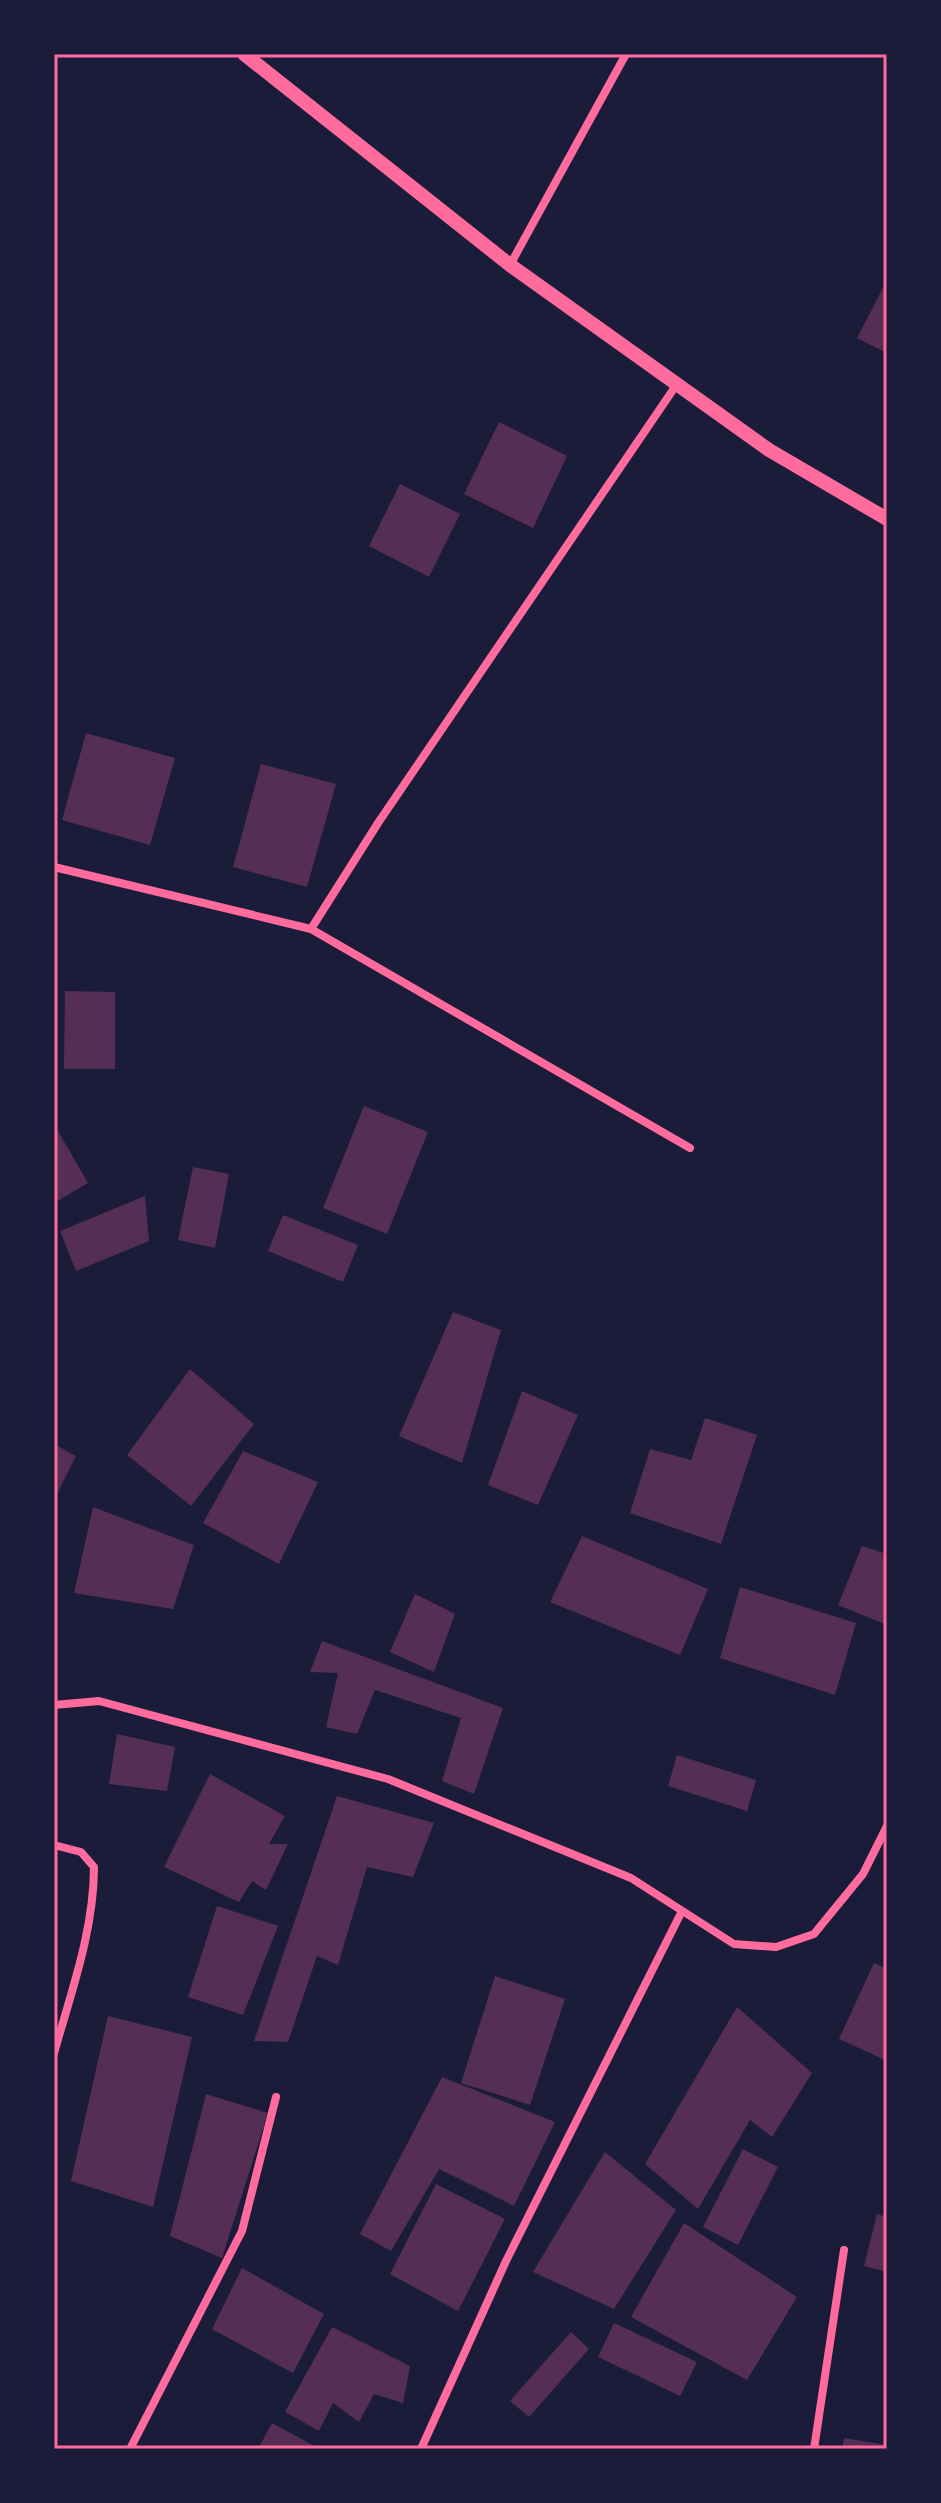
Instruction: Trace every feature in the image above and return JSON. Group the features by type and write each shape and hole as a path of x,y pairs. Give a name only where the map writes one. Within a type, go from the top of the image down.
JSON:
{"street":[{"path":"244,54 510,265 769,450 887,519"},
{"path":"510,265 626,54"},
{"path":"311,929 378,823 677,384"},
{"path":"54,867 311,929 690,1148"},
{"path":"54,1705 99,1701 388,1779 631,1878 734,1944 776,1947 814,1934 863,1874 887,1826"},
{"path":"54,1845 81,1852 94,1867 94,1889 79,1963 54,2053"},
{"path":"421,2449 506,2261 682,1911"},
{"path":"130,2449 242,2231 276,2097"},
{"path":"814,2449 844,2250"}],"building":[{"path":"887,280 887,353 857,338"},
{"path":"499,422 567,456 533,528 464,494"},
{"path":"400,484 460,514 429,577 369,546"},
{"path":"86,733 175,758 150,845 62,820"},
{"path":"261,764 336,784 307,887 233,867"},
{"path":"65,991 115,992 115,1069 64,1069"},
{"path":"364,1106 428,1132 387,1234 323,1208"},
{"path":"54,1124 88,1183 54,1203"},
{"path":"193,1167 229,1174 215,1248 178,1240"},
{"path":"145,1196 149,1241 76,1271 60,1231"},
{"path":"283,1215 358,1245 343,1282 268,1251"},
{"path":"453,1312 501,1330 462,1463 399,1436"},
{"path":"190,1369 254,1424 191,1506 127,1455"},
{"path":"522,1391 578,1415 538,1505 488,1485"},
{"path":"705,1418 757,1435 721,1544 630,1513 650,1449 691,1460"},
{"path":"54,1444 76,1456 54,1500"},
{"path":"243,1451 318,1482 279,1564 203,1523"},
{"path":"93,1507 194,1545 173,1609 74,1593"},
{"path":"582,1536 708,1589 680,1655 550,1602"},
{"path":"862,1546 887,1554 887,1625 838,1605"},
{"path":"740,1587 856,1623 835,1695 720,1658"},
{"path":"415,1594 455,1614 434,1672 390,1652"},
{"path":"322,1641 503,1708 474,1794 442,1781 461,1718 375,1690 357,1734 326,1727 338,1673 310,1672"},
{"path":"117,1734 175,1747 167,1791 109,1784"},
{"path":"677,1755 756,1780 747,1811 668,1786"},
{"path":"210,1774 285,1816 269,1844 288,1844 266,1890 252,1881 239,1902 164,1867"},
{"path":"337,1796 434,1823 413,1877 367,1867 338,1965 317,1956 288,2042 254,2041"},
{"path":"217,1906 278,1926 243,2015 188,1997"},
{"path":"874,1963 887,1969 887,2061 839,2039"},
{"path":"495,1976 565,1999 530,2105 461,2083"},
{"path":"737,2007 812,2073 772,2137 750,2120 698,2209 645,2164"},
{"path":"108,2016 192,2037 153,2207 71,2181"},
{"path":"442,2077 555,2122 514,2206 439,2169 391,2251 360,2234"},
{"path":"206,2094 268,2113 222,2258 170,2236"},
{"path":"743,2149 778,2167 738,2245 703,2227"},
{"path":"605,2152 676,2210 614,2309 533,2272"},
{"path":"436,2184 505,2219 458,2311 390,2274"},
{"path":"877,2214 887,2217 887,2272 864,2266"},
{"path":"684,2223 797,2297 747,2380 631,2317"},
{"path":"242,2268 324,2314 293,2373 212,2329"},
{"path":"614,2323 697,2362 680,2396 598,2357"},
{"path":"332,2327 410,2366 403,2403 374,2394 359,2422 333,2403 319,2431 285,2412"},
{"path":"571,2332 589,2349 529,2417 510,2401"},
{"path":"272,2423 320,2449 258,2449"},
{"path":"844,2438 887,2445 887,2449 842,2449"}]}
